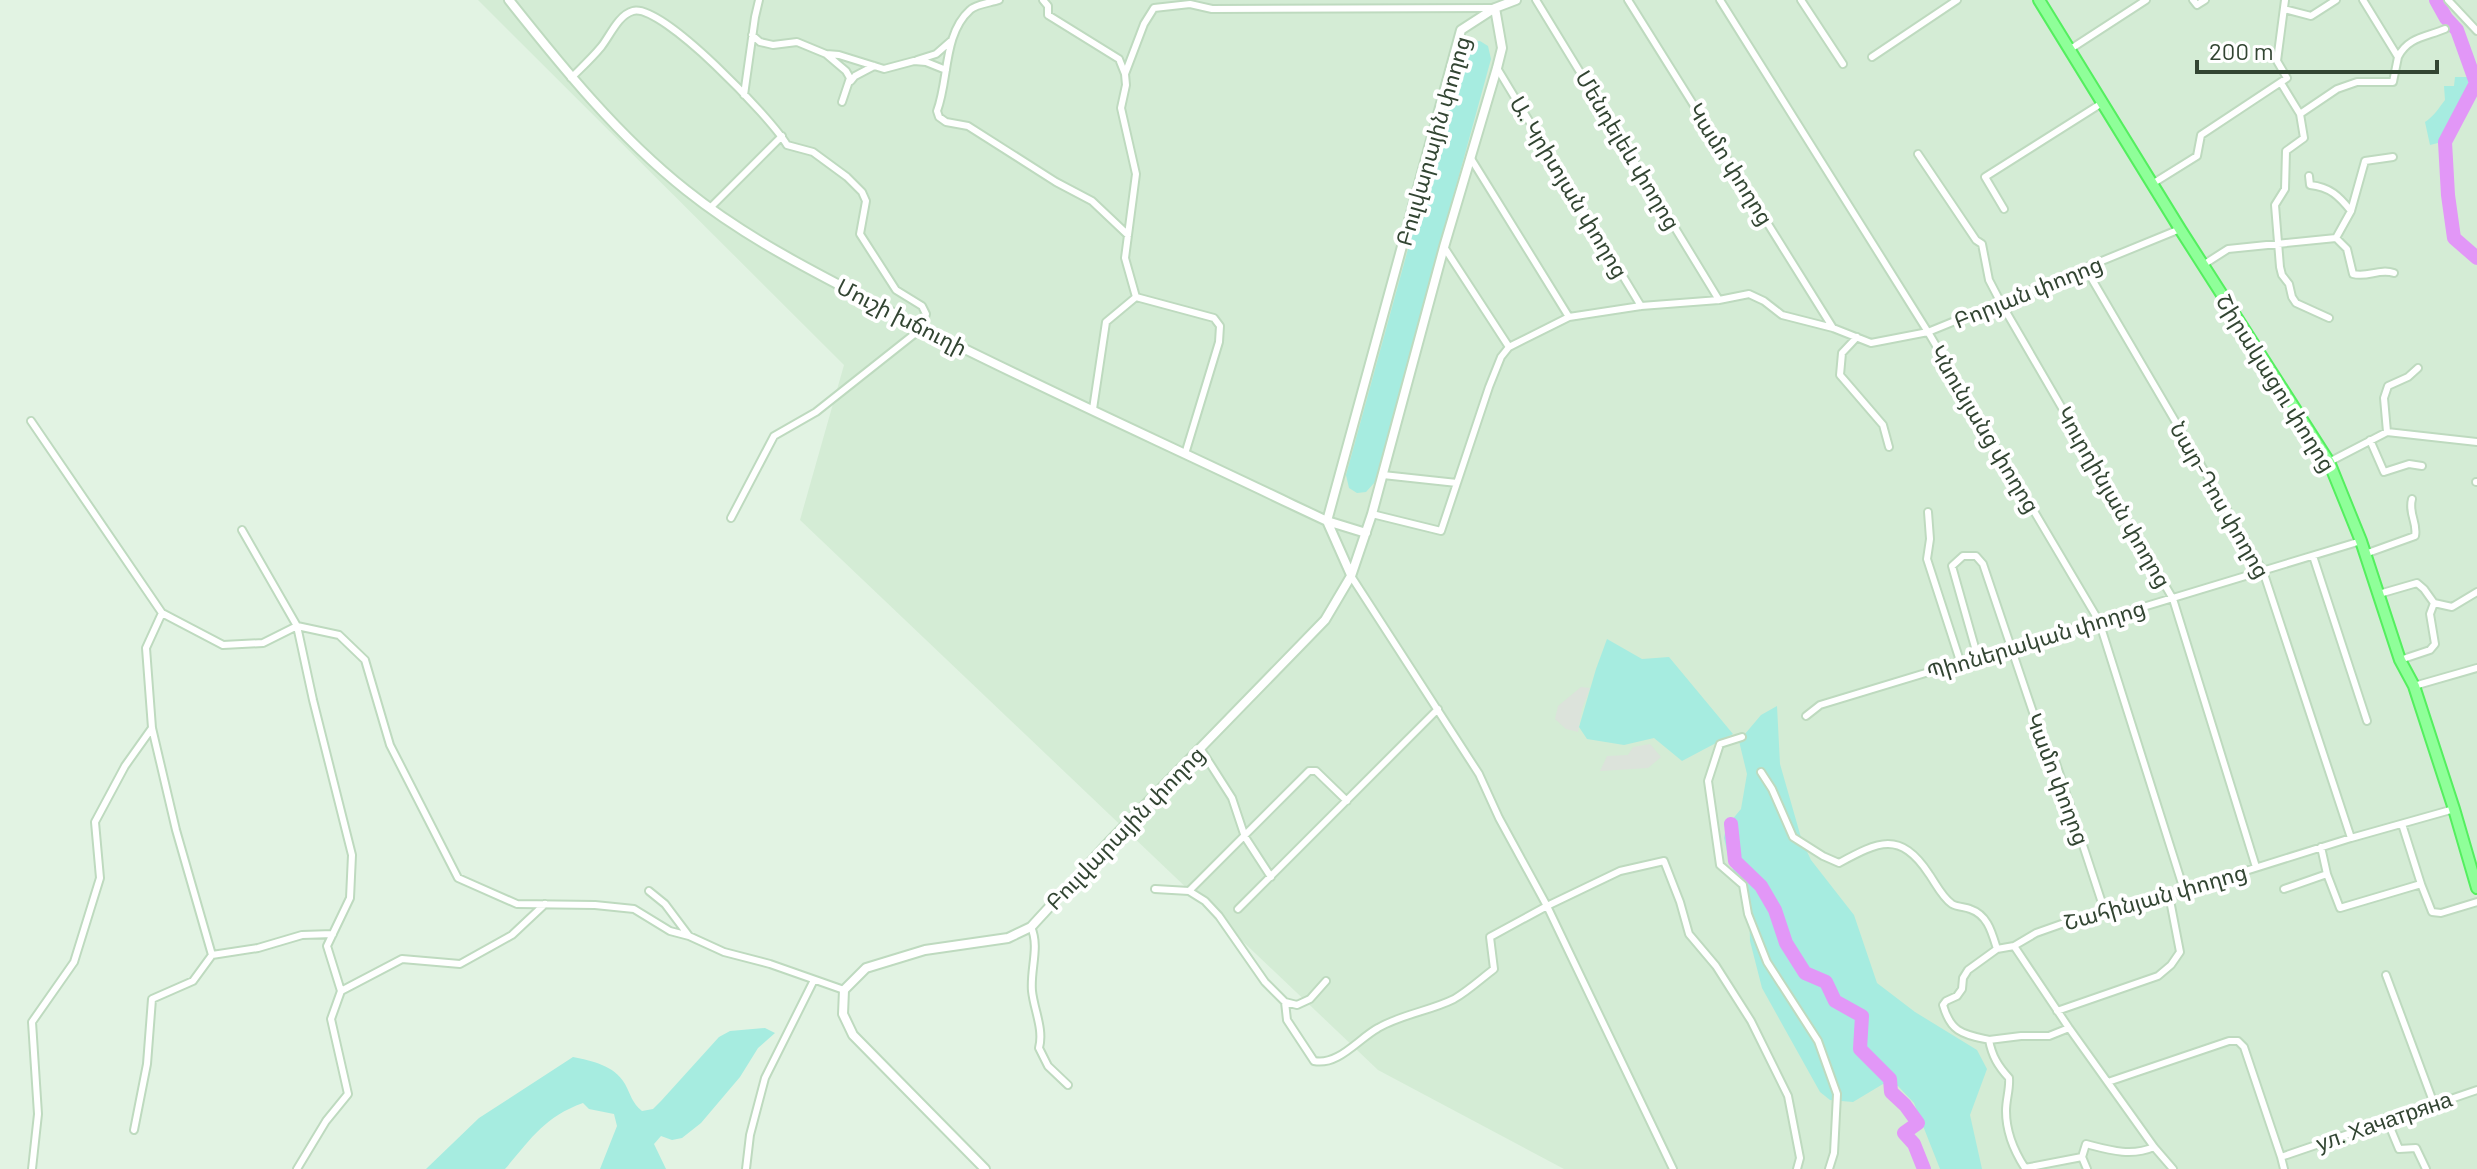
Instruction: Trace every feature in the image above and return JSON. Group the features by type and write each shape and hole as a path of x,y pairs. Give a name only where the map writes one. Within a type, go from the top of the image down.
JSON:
{"main road":[{"name":"Շիրակացու փողոց","path":"2039,0 2329,462 2361,541 2400,660 2414,686 2477,888"}],"street":[{"name":"Մուշի խճուղի","path":"509,0 571,78 612,122 684,188 792,261 922,328 1185,454 1327,521 1366,533"},
{"path":"744,95 759,0"},
{"path":"999,0 971,8 958,26 937,111 939,117 946,122 968,126 1092,201 1128,235"},
{"path":"1043,0 1048,6 1048,15 1119,59 1125,74 1121,108 1136,174 1125,258 1136,297"},
{"path":"1296,0 1301,8"},
{"path":"1125,74 1144,24 1154,8 1190,2 1212,9 1495,8 1516,0"},
{"name":"Մենդելեև փողոց","path":"1536,0 1719,300"},
{"name":"Կամո փողոց","path":"1628,0 1833,328"},
{"name":"Կնունյանց փողոց","path":"1720,0 1928,332 2099,621 2184,890"},
{"path":"1801,0 1843,64"},
{"path":"1872,57 1957,0"},
{"path":"2069,50 2146,0"},
{"path":"2193,0 2197,5 2205,0"},
{"path":"2152,184 2197,156 2201,135 2287,78 2277,61 2285,0"},
{"path":"2284,9 2311,16 2336,0"},
{"path":"2363,0 2398,57"},
{"path":"2448,0 2477,31"},
{"name":"Բուլվարային փողոց","path":"844,990 866,968 925,950 1008,938 1031,927 1325,620 1351,576 1372,514 1444,247 1497,68 1502,48 1495,8 1461,30 1327,521"},
{"path":"571,78 601,47 622,17 632,11 643,11 692,42 782,136 787,145 813,152 862,192 866,201 860,234 896,290 922,306 926,314 922,328 816,412 774,436 731,518"},
{"path":"2300,114 2337,89 2357,82 2393,82 2402,49 2413,39 2445,29"},
{"path":"752,35 760,42 773,45 797,42 826,54 850,78 842,102"},
{"path":"826,54 884,69 936,54 953,39"},
{"path":"914,61 946,70"},
{"path":"849,84 855,76 874,66"},
{"name":"Ա. Կրիտյան փողոց","path":"1497,68 1641,306"},
{"path":"2281,83 2300,114 2304,138 2286,151 2285,189 2275,205 2282,275 2296,303 2329,318"},
{"path":"2004,209 1985,177 2102,103"},
{"path":"710,208 782,136"},
{"name":"Կուրղինյան փողոց","path":"1918,154 1976,240 1982,244 1989,280 2001,303 2173,599 2256,867"},
{"path":"1470,157 1569,317"},
{"path":"2336,238 2351,211 2365,161 2393,157"},
{"path":"2309,176 2310,185 2334,192 2351,211"},
{"name":"Բորյան փողոց","path":"1509,347 1569,317 1749,294 1782,315 1833,328 1871,343 1928,332 2180,229"},
{"path":"2203,265 2228,249 2336,238"},
{"path":"2336,238 2347,249 2353,274 2362,276 2386,270 2394,273"},
{"path":"1372,514 1441,531 1496,367 1509,347 1444,247"},
{"name":"Նար-Դոս փողոց","path":"2086,269 2263,571 2351,838"},
{"path":"1093,409 1106,322 1136,297"},
{"path":"1136,297 1214,318 1220,326 1219,342 1185,454"},
{"path":"1857,337 1842,353 1840,375 1883,425 1889,447"},
{"path":"2387,432 2384,398 2387,382 2408,377 2418,368"},
{"path":"31,421 162,613 223,645 263,643 297,626 339,635 365,660 390,745 458,878 517,904 634,909 670,931 724,952 844,990 843,1014 853,1035 985,1169"},
{"path":"2329,462 2387,432 2477,442"},
{"path":"2370,440 2384,472 2409,464 2422,466"},
{"path":"1383,475 1457,483"},
{"path":"2365,554 2415,536 2409,509 2412,499"},
{"path":"1928,512 1930,539 1927,559 1961,664"},
{"path":"1327,521 1351,576 1479,774 1547,906 1673,1169"},
{"path":"242,530 297,626 352,855 350,898 327,946 341,991 331,1019 348,1094 326,1121 297,1169"},
{"name":"Պիոներական փողոց","path":"1806,716 1820,705 2361,541"},
{"name":"Կամո փողոց","path":"1978,658 1952,566 1963,556 1976,556 1983,564 2047,754 2054,757 2104,909"},
{"path":"2313,556 2367,721"},
{"path":"2379,594 2417,583 2434,603 2452,607 2477,592"},
{"path":"2400,660 2430,650 2435,644 2430,614 2434,603"},
{"path":"162,613 146,648 152,728 176,830 212,955"},
{"path":"2414,686 2477,668"},
{"path":"1238,909 1438,709"},
{"path":"32,1169 38,1114 32,1022 74,962 100,878 95,822 125,766 152,728"},
{"path":"1742,737 1720,744 1708,781 1720,865 1743,885 1748,914 1767,962 1818,1041 1837,1094 1834,1153 1829,1169"},
{"path":"1200,748 1232,798 1245,837 1271,877"},
{"path":"1189,891 1309,771 1316,771 1347,801"},
{"path":"1761,772 1793,837 1839,863 1887,842 1901,845 1926,868 1954,905 1975,910 1986,920 1997,949"},
{"name":"Շահինյան փողոց","path":"1989,1040 1957,1031 1947,1020 1943,1005 1962,989 1968,970 1997,949 2014,946 2036,933 2104,909 2169,895 2454,809"},
{"path":"2402,824 2432,912 2441,913 2477,902"},
{"path":"2321,847 2340,908 2421,884"},
{"path":"1285,1002 1287,1020 1297,1037 1314,1061 1324,1063 1341,1055 1379,1027 1455,998 1494,969 1490,937 1620,871 1664,861 1689,934 1716,966 1751,1021 1788,1096 1800,1158 1797,1169"},
{"path":"2284,889 2327,874"},
{"path":"1155,889 1189,891 1205,901 1265,982 1285,1002 1297,1005 1310,999 1326,981"},
{"path":"649,891 665,904 689,936"},
{"path":"2057,1011 2158,976 2171,965 2180,952 2169,895"},
{"path":"341,991 402,959 460,964 512,935 545,904"},
{"path":"1031,927 1036,938 1032,989 1042,1038 1039,1048 1048,1066 1068,1085"},
{"path":"134,1130 147,1064 152,999 193,981 212,955 258,948 302,935 333,934"},
{"path":"2014,946 2069,1028 2173,1169"},
{"path":"2386,975 2434,1104"},
{"path":"746,1169 750,1135 765,1078 814,980"},
{"path":"2069,1028 2049,1036 1989,1040 1991,1052 2009,1078 2006,1107 2008,1130 2025,1168 2082,1157"},
{"path":"2108,1082 2229,1041 2238,1041 2244,1047 2284,1169"},
{"name":"ул. Хачатряна","path":"2281,1157 2477,1090"},
{"path":"2387,1120 2399,1149 2416,1148 2426,1169"},
{"path":"2087,1169 2082,1157 2086,1144 2124,1153 2137,1153 2154,1147"}],"shaded area":[{"path":"478,0 2477,0 2477,1169 1564,1169 1378,1070 800,520 844,365"},
{"path":"1480,41 1488,46 1491,59 1375,482 1366,492 1357,493 1349,488 1346,475 1462,52 1471,42"},
{"path":"2455,77 2468,77 2469,86 2438,143 2430,145 2425,122 2445,100 2444,86 2454,86"},
{"path":"1607,639 1642,659 1669,657 1733,734 1682,761 1654,738 1624,745 1587,739 1579,727"},
{"path":"1581,687 1590,688 1578,732 1566,729 1555,719 1558,706"},
{"path":"1777,706 1780,764 1802,841 1811,860 1854,915 1877,983 1915,1012 1977,1050 1987,1069 1970,1115 1982,1169 1940,1169 1914,1103 1898,1086 1883,1084 1853,1102 1830,1100 1820,1092 1762,988 1750,941 1749,907 1729,860 1724,838 1726,827 1741,809 1747,774 1739,741 1761,715"},
{"path":"1650,744 1661,757 1648,768 1600,771 1607,756 1628,755 1633,747"},
{"path":"765,1028 775,1033 758,1048 740,1077 701,1123 682,1138 672,1140 661,1136 654,1144 666,1169 600,1169 617,1126 614,1114 589,1109 583,1103 548,1122 505,1169 426,1169 479,1118 573,1057 615,1072 642,1111 653,1109 719,1037 730,1031"}],"waterway":[{"path":"2436,0 2457,30 2476,83 2445,142 2454,238 2477,258"},
{"path":"1731,824 1735,861 1761,886 1775,910 1786,943 1805,973 1826,982 1835,1001 1862,1016 1860,1049 1890,1079 1891,1092 1918,1123 1904,1133 1914,1144 1924,1169"}]}
